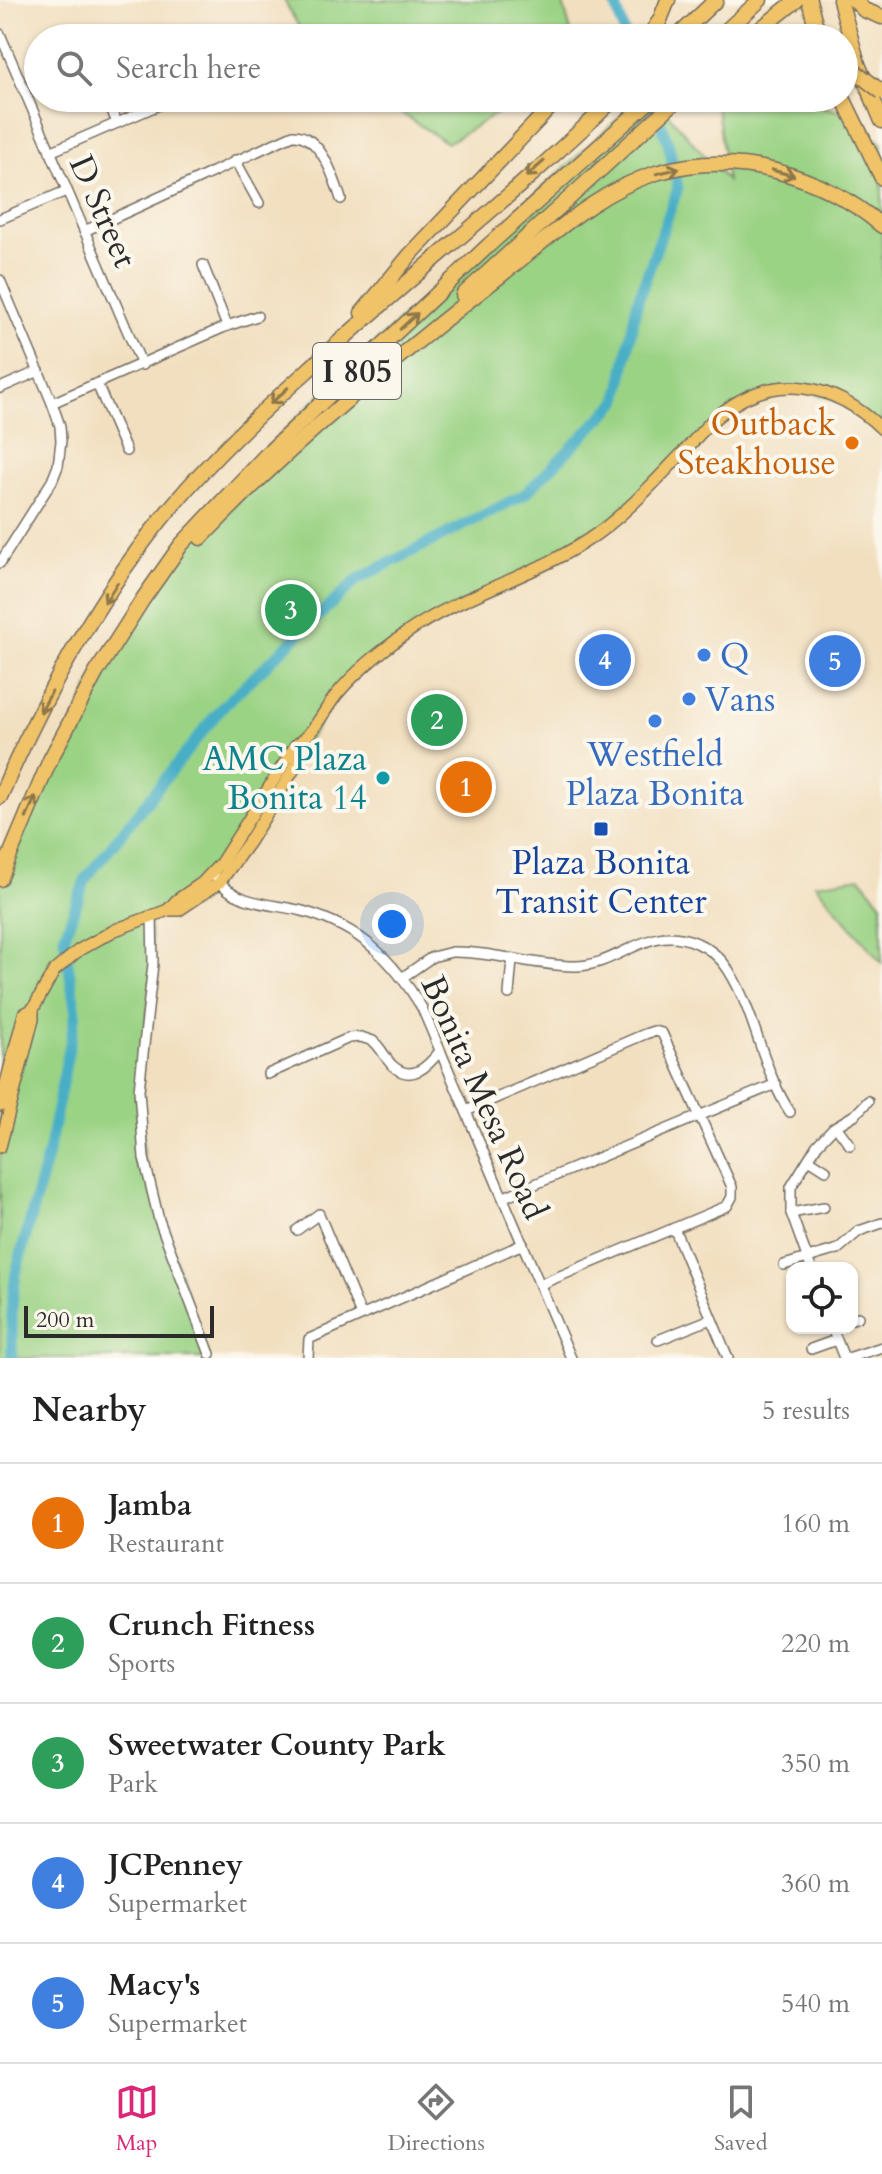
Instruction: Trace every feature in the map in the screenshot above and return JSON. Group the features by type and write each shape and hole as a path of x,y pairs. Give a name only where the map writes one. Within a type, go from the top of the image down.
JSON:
{"highway":[{"path":"657,24 668,0"},
{"path":"691,24 716,0"},
{"path":"733,24 760,0"},
{"path":"743,15 768,0"},
{"path":"809,0 815,24"},
{"path":"840,0 847,24"},
{"path":"854,0 864,10 882,17"},
{"path":"766,24 795,1"},
{"path":"858,64 882,121"},
{"path":"858,74 882,92"},
{"path":"337,344 410,255 546,112"},
{"path":"594,118 598,112"},
{"name":"I 805","path":"0,797 20,750 71,655 141,545 174,504 232,440 600,112"},
{"name":"I 805","path":"0,879 50,760 96,673 181,545 256,465 489,245 638,112"},
{"path":"408,349 502,257 664,112"},
{"path":"850,112 882,178"},
{"path":"143,599 269,468 559,226 608,194 677,168 703,165 766,168 806,179 854,204 882,226"},
{"path":"0,770 20,750"},
{"path":"0,887 10,857"}],"main road":[{"path":"0,1147 33,1009 48,980 66,959 115,930 168,910 212,872 296,745 305,740 339,692 374,657 429,619 562,556 594,536 634,503 718,415 741,400 774,388 820,390 845,399 882,429"},
{"path":"168,910 179,910 219,883 249,842 305,751 305,740"},
{"path":"0,1106 24,1014 33,1009"}],"street":[{"name":"D Street","path":"0,34 24,91"},
{"name":"D Street","path":"33,112 142,365"},
{"path":"113,112 117,123"},
{"path":"50,152 143,112"},
{"path":"84,231 161,199 235,160 293,135 302,135 311,141 332,170 341,199"},
{"path":"235,160 259,203"},
{"path":"0,219 66,191"},
{"path":"203,265 227,326"},
{"path":"0,280 4,300 39,371 61,434 58,466 52,481 0,563"},
{"path":"52,403 227,326 257,316"},
{"path":"0,388 39,371"},
{"path":"97,384 126,451"},
{"name":"Bonita Mesa Road","path":"212,872 219,883 244,900 309,913 354,932 381,953 403,977 422,1008 571,1358"},
{"path":"152,916 153,968 139,1090 144,1158 159,1220 210,1354"},
{"path":"403,977 445,953 466,952 576,967 605,960 652,939 673,937 695,943 716,955 731,974 790,1112"},
{"path":"509,994 512,960"},
{"path":"466,1111 645,1034 654,1031 662,1033 732,1187 732,1197 727,1206 541,1284"},
{"path":"268,1074 353,1037 373,1041 392,1066 411,1073 426,1067 440,1051"},
{"path":"504,1197 776,1084"},
{"path":"810,1262 791,1213 791,1187 817,1145 868,1101"},
{"path":"836,1126 850,1145"},
{"path":"809,1159 826,1170"},
{"path":"791,1213 824,1207"},
{"path":"297,1230 319,1214 361,1315"},
{"path":"812,1262 838,1249 859,1231 878,1224 882,1216"},
{"path":"674,1228 728,1358"},
{"path":"308,1358 309,1339 523,1244"},
{"path":"658,1340 711,1319"},
{"path":"834,1334 848,1358 882,1347"},
{"path":"811,1349 836,1340"}],"green space":[{"path":"284,0 562,0 569,24 297,24"},
{"path":"399,112 498,112 496,114 447,143"},
{"path":"625,112 666,112 727,181 717,112 841,112 882,143 882,429 855,407 795,387 734,405 603,530 434,617 343,687 217,881 149,917 153,964 141,1068 143,1159 206,1355 201,1358 0,1358 0,881 96,673 233,481 336,379"},
{"path":"860,877 882,903 882,963 815,884"}],"waterway":[{"path":"614,0 622,24"},
{"path":"12,1358 12,1305 16,1273 49,1149 76,1013 64,937 86,878 223,706 358,579 525,494 618,401 637,303 678,188 668,142 656,112"}],"place":[{"name":"Outback Steakhouse","path":"852,443"},
{"name":"Sweetwater County Park","path":"291,610"},
{"name":"Q","path":"704,655"},
{"name":"JCPenney","path":"605,660"},
{"name":"Macy's","path":"835,661"},
{"name":"Vans","path":"689,699"},
{"name":"Crunch Fitness","path":"437,720"},
{"name":"Westfield Plaza Bonita","path":"655,721"},
{"name":"AMC Plaza Bonita 14","path":"383,778"},
{"name":"Jamba","path":"466,787"},
{"name":"Plaza Bonita Transit Center","path":"601,829"}]}
